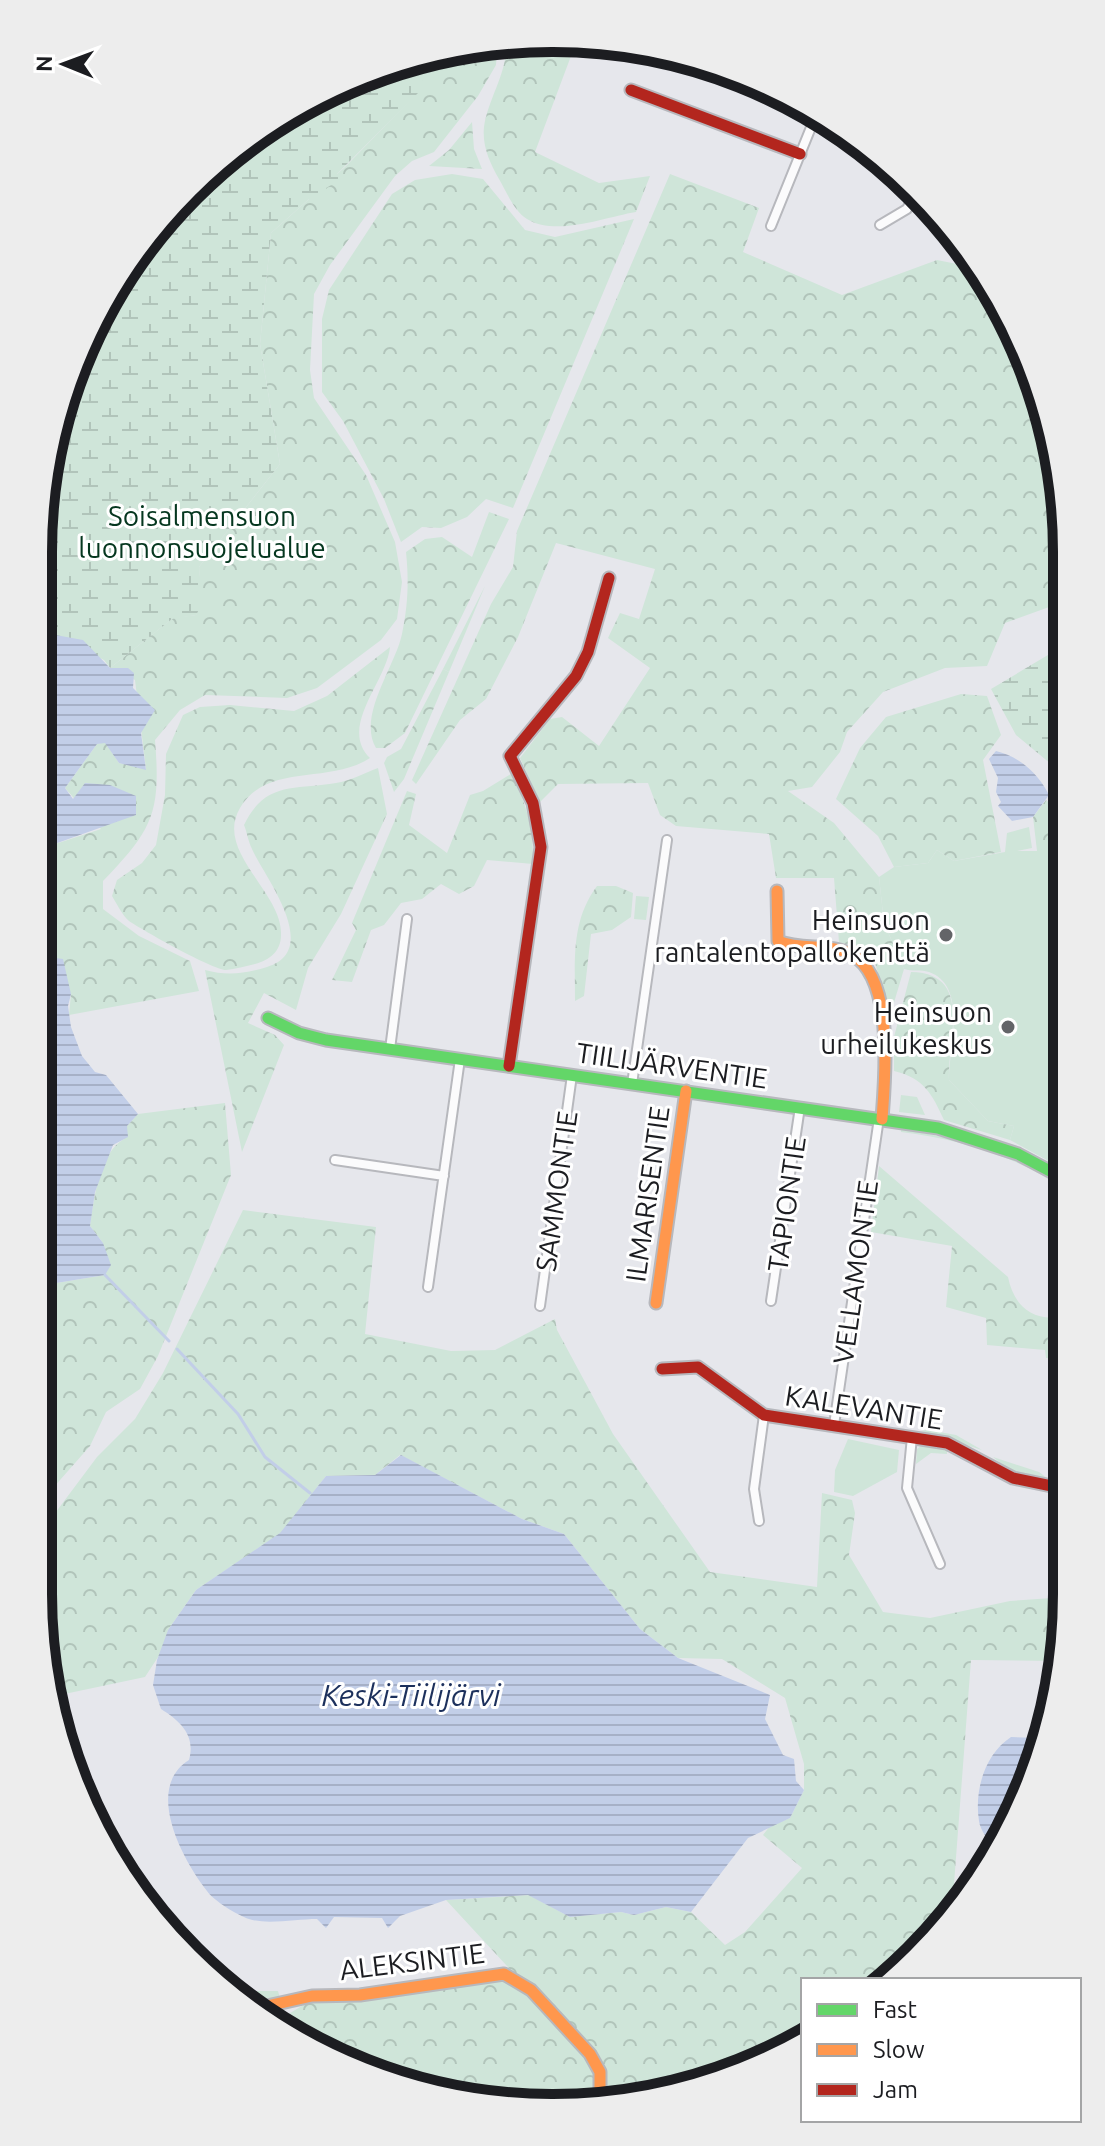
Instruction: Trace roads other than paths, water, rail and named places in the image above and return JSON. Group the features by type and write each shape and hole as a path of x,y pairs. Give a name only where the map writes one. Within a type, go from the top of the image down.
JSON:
{"street":[{"path":"631,90 800,154"},
{"path":"771,226 812,125"},
{"path":"880,225 907,209 910,203"},
{"path":"509,1066 541,847 533,803 510,756 576,676 588,652 609,578"},
{"path":"632,1084 667,840"},
{"path":"777,891 778,941 850,953 864,960 872,974 883,1040 880,1118"},
{"path":"390,1049 407,919"},
{"name":"TIILIJÄRVENTIE","path":"268,1018 306,1036 880,1118 966,1135 1018,1154 1053,1173"},
{"path":"428,1287 460,1059"},
{"name":"SAMMONTIE","path":"540,1306 572,1075"},
{"name":"ILMARISENTIE","path":"656,1303 686,1091"},
{"name":"TAPIONTIE","path":"771,1301 800,1107"},
{"name":"VELLAMONTIE","path":"834,1425 880,1118"},
{"path":"335,1160 444,1176"},
{"name":"KALEVANTIE","path":"662,1369 698,1367 764,1415 961,1447 1027,1483 1053,1487"},
{"path":"759,1521 754,1489 764,1415"},
{"path":"912,1437 907,1488 940,1564"},
{"name":"ALEKSINTIE","path":"268,2006 312,1996 360,1995 504,1974 531,1990 590,2054 600,2072 600,2092"}],"water":[{"path":"52,634 83,640 110,668 128,668 134,673 133,688 155,710 141,733 146,770 119,763 105,743 97,744 65,788 73,799 85,783 110,785 136,796 136,815 52,845"},
{"path":"996,751 1020,762 1045,787 1049,795 1033,817 1012,821 998,806 1001,802 996,792 998,778 989,759"},
{"path":"52,958 63,959 71,994 68,1006 71,1027 82,1056 95,1072 106,1075 138,1114 127,1126 128,1137 113,1145 95,1192 90,1226 103,1243 111,1265 105,1275 52,1284"},
{"name":"Keski-Tiilijärvi","path":"401,1455 522,1519 564,1534 640,1629 678,1658 770,1695 765,1719 783,1755 794,1759 796,1781 804,1790 790,1818 748,1838 691,1912 666,1907 634,1915 621,1912 570,1917 528,1895 446,1900 400,1916 388,1928 382,1918 334,1917 326,1928 317,1919 264,1922 244,1917 215,1899 197,1877 178,1843 168,1805 169,1788 176,1772 189,1760 190,1743 180,1724 161,1709 153,1685 157,1660 168,1630 196,1590 280,1533 326,1476 375,1475"},
{"path":"1011,1737 1031,1738 1015,1785 988,1840 980,1824 978,1797 983,1774 1002,1744"}],"waterway":[{"path":"105,1275 169,1341"},
{"path":"177,1349 238,1414 265,1457 310,1493"}],"place":[{"name":"Heinsuon rantalentopallokenttä","path":"946,935"},
{"name":"Heinsuon urheilukeskus","path":"1008,1027"}],"park label":[{"name":"Soisalmensuon luonnonsuojelualue","path":"202,531"}]}
